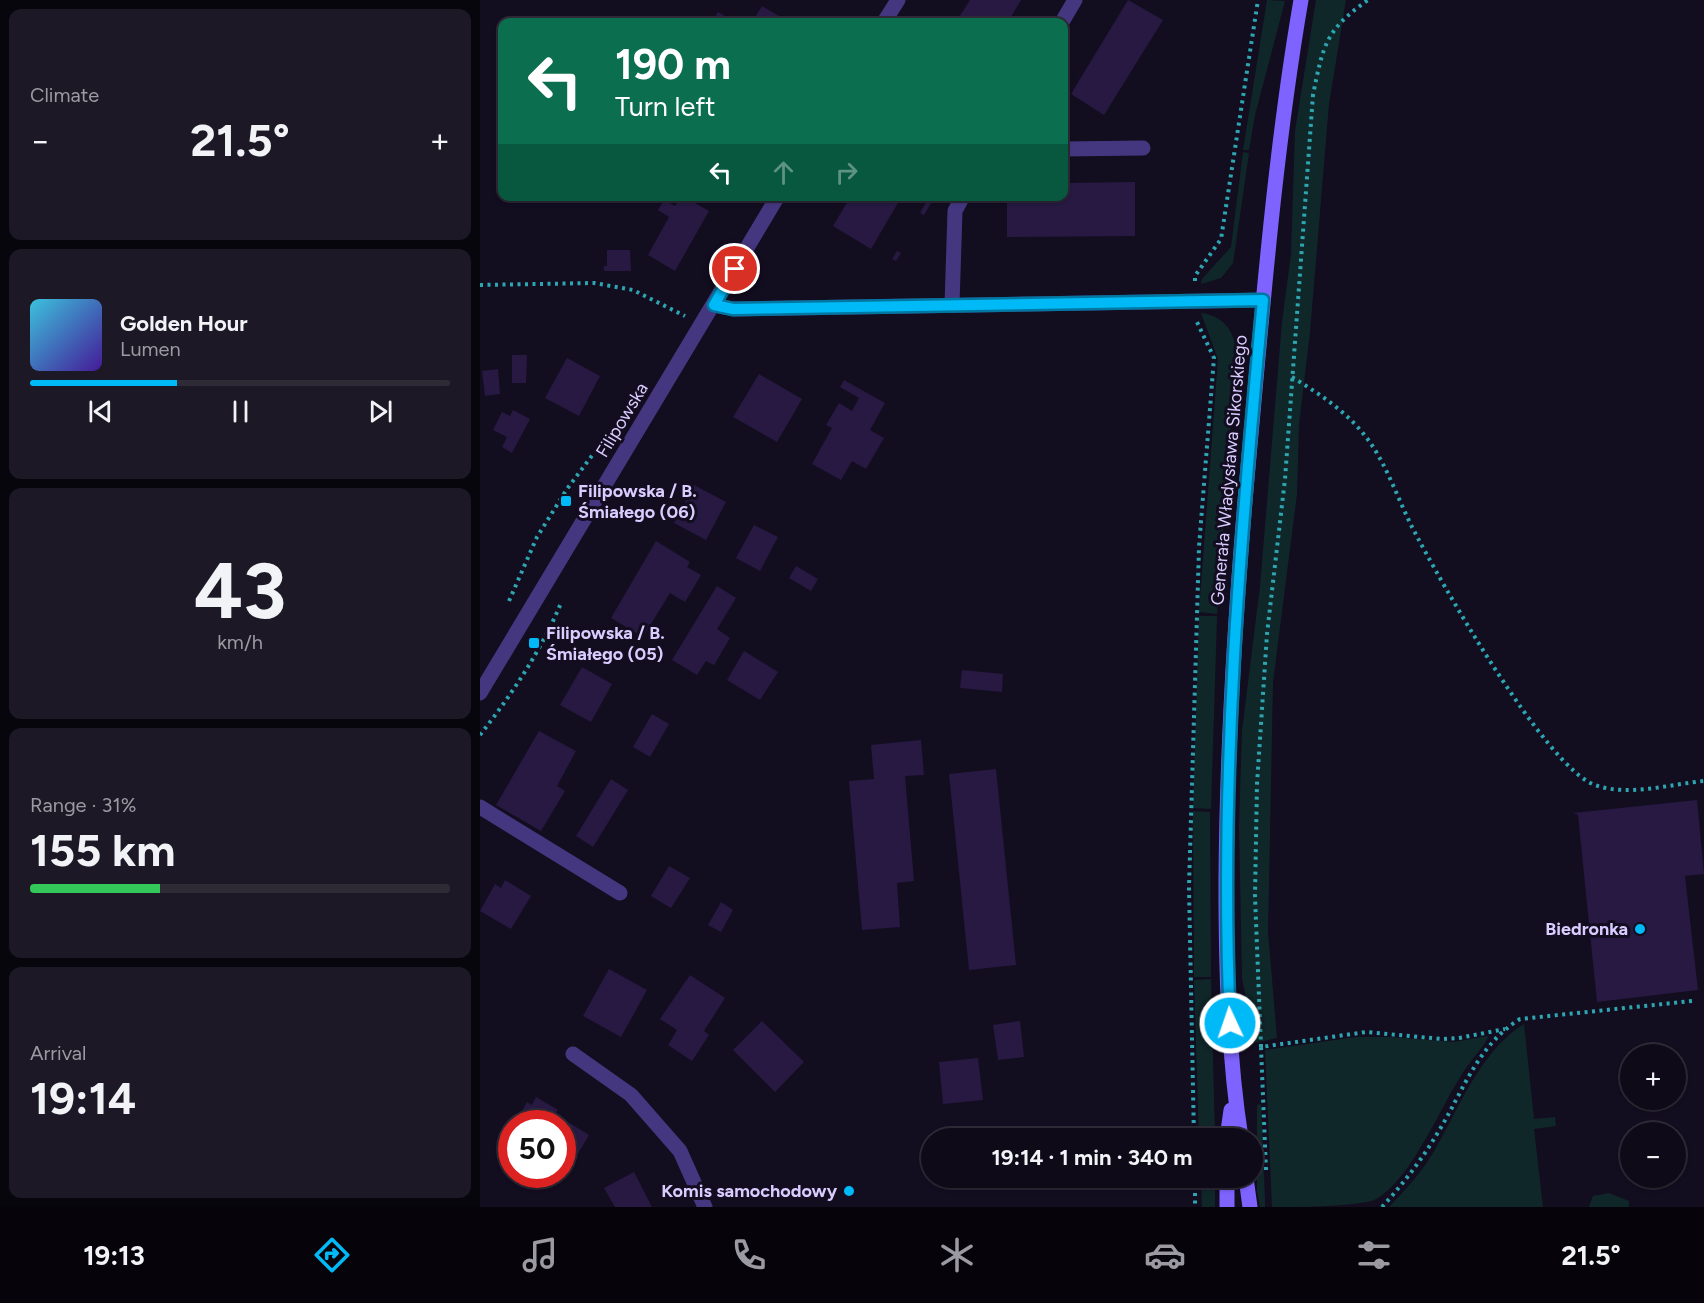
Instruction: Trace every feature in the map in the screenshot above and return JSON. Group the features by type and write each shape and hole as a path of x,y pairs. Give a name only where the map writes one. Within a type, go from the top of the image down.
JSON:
{"main road":[{"name":"Generała Władysława Sikorskiego","path":"1239,1128 1233,1089 1226,935 1231,673 1263,300 1289,71 1301,0"},
{"name":"Generała Władysława Sikorskiego","path":"1228,1128 1233,1089"},
{"path":"1227,1188 1227,1207"},
{"path":"1247,1188 1250,1207"}],"street":[{"path":"887,18 898,0"},
{"path":"1064,18 1075,0"},
{"path":"1068,149 1143,148"},
{"name":"Filipowska","path":"480,693 775,201"},
{"path":"952,305 955,211 960,201"},
{"path":"714,305 733,309 1263,300"},
{"path":"480,807 620,892"},
{"path":"573,1054 631,1095 680,1151 705,1207"}],"path":[{"path":"1194,1128 1189,887 1199,547 1214,358 1199,329 1195,301 1195,276 1221,239 1258,0"},
{"path":"1266,1182 1256,896 1257,784 1267,634 1276,567 1313,94 1323,47 1343,19 1368,0"},
{"path":"480,285 594,283 633,290 702,325"},
{"path":"675,323 686,306"},
{"path":"1292,377 1333,403 1370,442 1451,596 1535,728 1574,771 1594,785 1615,789 1704,781"},
{"path":"507,605 537,537 567,489 610,431"},
{"path":"1382,1207 1408,1179 1441,1127 1473,1067 1505,1029 1520,1019 1692,1001"},
{"path":"1261,1047 1366,1032 1442,1039 1505,1029"},
{"path":"1195,1188 1195,1207"}],"green space":[{"path":"1267,0 1285,1 1255,115 1249,150 1243,150"},
{"path":"1316,0 1346,0 1329,104 1310,332 1299,424 1297,494 1273,682 1268,932 1277,1038 1255,1043 1242,978 1239,826 1242,731 1260,586 1282,322 1291,254 1295,131"},
{"path":"1243,152 1249,153 1233,263 1221,278 1201,284 1202,279 1231,247"},
{"path":"1201,313 1216,317 1226,326 1233,338 1236,352 1217,614 1199,612 1218,359"},
{"path":"1199,616 1217,616 1211,809 1193,808"},
{"path":"1193,811 1210,812 1211,977 1194,977"},
{"path":"1211,979 1215,1128 1199,1128 1194,980"},
{"path":"1524,1024 1534,1119 1555,1117 1556,1126 1534,1129 1543,1207 1389,1207 1428,1160 1482,1066 1508,1036"},
{"path":"1487,1036 1488,1038 1462,1074 1410,1165 1385,1193 1372,1201 1360,1203 1272,1207 1265,1050 1356,1037 1454,1042"},
{"path":"1261,1104 1262,1128 1257,1128 1257,1105"},
{"path":"1263,1156 1265,1207 1260,1207 1257,1188 1263,1188"},
{"path":"1201,1188 1215,1188 1215,1207 1202,1207"},
{"path":"1609,1193 1629,1201 1629,1207 1589,1207 1593,1196"}],"building":[{"path":"970,0 1021,0 1010,18 959,18"},
{"path":"1128,0 1163,20 1104,115 1071,94"},
{"path":"762,6 782,18 754,18"},
{"path":"718,12 729,18 714,18"},
{"path":"1135,182 1135,236 1007,237 1007,201 1068,201 1068,183"},
{"path":"663,201 675,206 678,201 696,201 695,203 709,211 675,271 648,255 669,217 658,210"},
{"path":"848,201 899,201 871,249 833,226"},
{"path":"927,201 932,201 924,215 920,213"},
{"path":"607,250 630,250 631,271 604,271 604,266 607,266"},
{"path":"897,251 901,253 896,261 892,259"},
{"path":"512,355 527,355 526,383 512,383"},
{"path":"567,358 600,376 579,416 545,398"},
{"path":"498,369 500,394 485,396 482,371"},
{"path":"759,374 802,399 777,442 733,417"},
{"path":"844,380 885,403 870,430 884,438 866,469 852,461 841,480 812,464 832,428 826,425 839,403 852,411 859,398 840,387"},
{"path":"513,410 530,419 512,453 502,447 507,437 493,430 502,412 510,416"},
{"path":"694,485 726,502 706,540 674,523"},
{"path":"754,525 778,537 760,571 736,558"},
{"path":"656,541 690,562 687,567 701,575 685,602 670,593 643,637 611,618"},
{"path":"796,566 818,579 811,591 789,578"},
{"path":"717,586 736,598 717,629 730,638 714,665 706,661 697,675 672,660"},
{"path":"744,651 778,672 760,700 727,680"},
{"path":"582,667 612,684 591,722 560,705"},
{"path":"962,670 1003,674 1002,692 960,688"},
{"path":"652,714 669,724 650,757 633,747"},
{"path":"539,731 576,751 557,786 565,791 541,831 496,805"},
{"path":"921,740 924,775 905,776 914,881 897,883 900,927 862,930 849,781 874,779 871,745"},
{"path":"996,769 1016,965 969,970 949,774"},
{"path":"611,779 628,790 593,847 576,836"},
{"name":"Biedronka","path":"1697,800 1704,874 1685,876 1698,990 1597,1002 1578,815 1573,813"},
{"path":"669,866 690,878 671,908 651,896"},
{"path":"505,880 531,896 511,929 480,911 495,884 501,888"},
{"path":"721,902 733,910 721,932 708,925"},
{"path":"609,969 647,990 621,1037 583,1016"},
{"path":"690,975 725,998 704,1031 709,1035 692,1061 668,1045 677,1030 660,1019"},
{"path":"762,1021 804,1062 775,1092 733,1050"},
{"path":"1020,1021 1024,1057 998,1060 993,1025"},
{"path":"978,1058 983,1100 943,1104 939,1062"},
{"path":"536,1097 558,1110 523,1110 527,1102 532,1105"},
{"path":"576,1127 589,1135 576,1157"},
{"path":"634,1172 652,1207 615,1207 604,1188"}],"place":[{"name":"Filipowska / B. Śmiałego (06)","path":"566,501"},
{"name":"Filipowska / B. Śmiałego (05)","path":"534,643"},
{"name":"Biedronka","path":"1640,929"},
{"name":"Komis samochodowy","path":"849,1191"}],"route":[{"path":"735,269 714,305 733,309 1263,300 1231,673 1226,911 1230,1023"}]}
